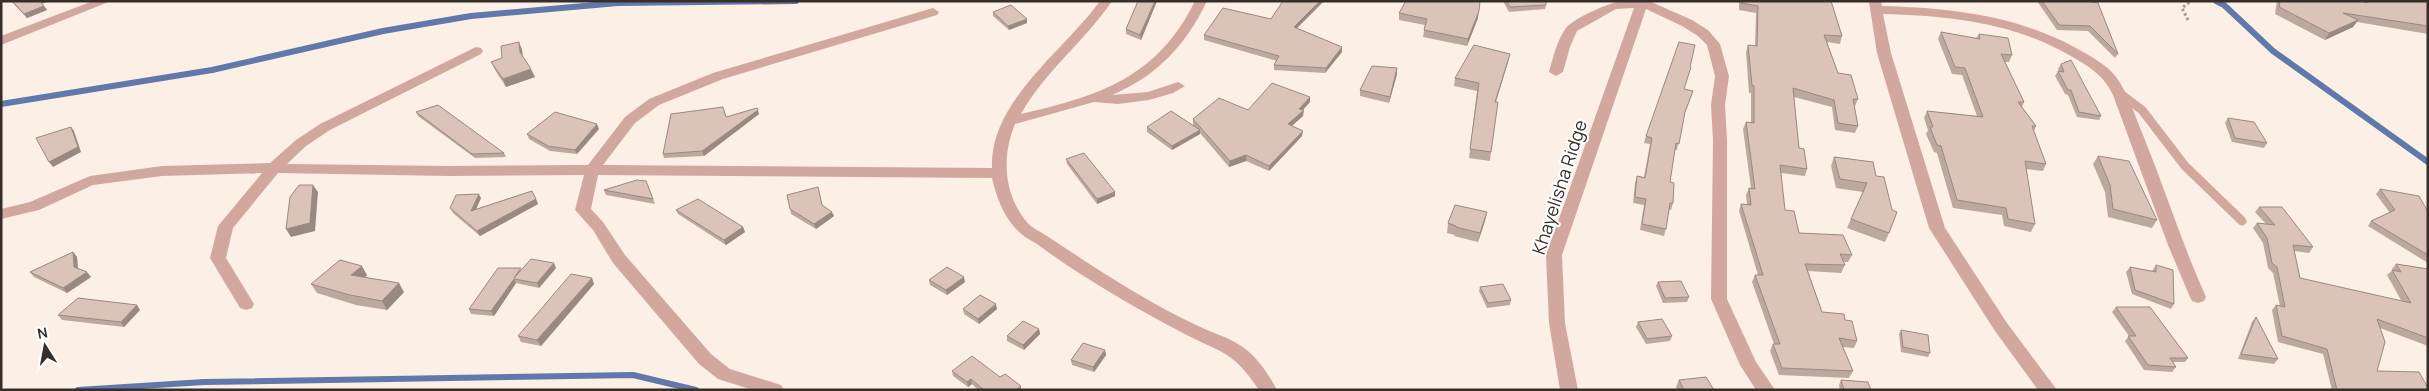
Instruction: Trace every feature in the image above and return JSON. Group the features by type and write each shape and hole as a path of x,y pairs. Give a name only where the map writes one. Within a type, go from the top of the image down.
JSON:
{"street":[{"path":"1,41 105,1"},
{"path":"1106,1 1088,27 1034,82 1009,122 998,154 997,173 1010,208 1020,225 1067,260 1239,354 1268,390"},
{"path":"1009,122 1091,99 1135,78 1171,50 1181,38 1201,1"},
{"path":"1556,72 1563,47 1572,29 1613,6 1615,3 1643,2 1687,23 1703,33 1713,44 1722,76 1718,105 1720,140 1719,299 1749,365 1766,390"},
{"name":"Khayelisha Ridge","path":"1568,390 1556,325 1553,285 1554,255 1643,2"},
{"path":"2048,390 1970,282 1937,228 1884,52 1875,6 1978,17 2034,32 2065,46 2092,62 2108,76 2118,92 2198,297"},
{"path":"775,390 724,374 718,369 685,337 619,259 598,226 582,210 592,170 639,111 669,94 718,76 933,12"},
{"path":"246,304 218,258 221,241 226,226 274,168 301,143 326,127 476,51"},
{"path":"1091,99 1136,99 1152,96 1178,86"},
{"path":"1,214 34,206 90,181 162,171 274,168 448,172 592,170 997,173"}],"lane":[{"path":"2118,92 2141,106 2160,135 2183,163 2242,221"}],"path":[{"path":"2188,20 2182,8 2191,1"}],"building":[{"path":"12,1 40,1 44,6 24,14"},
{"path":"1138,1 1155,1 1140,35 1126,29"},
{"path":"1283,1 1320,1 1294,27 1342,47 1326,68 1274,65 1279,56 1204,35 1223,8 1271,19"},
{"path":"1406,1 1480,1 1479,11 1468,39 1424,30 1427,19 1399,13"},
{"path":"1507,1 1546,1 1546,5 1510,7"},
{"path":"1741,1 1831,1 1842,36 1824,35 1838,73 1851,75 1858,99 1853,99 1858,126 1838,123 1834,100 1793,88 1799,148 1804,149 1807,169 1780,165 1785,210 1794,211 1799,233 1843,235 1852,255 1840,254 1845,265 1805,264 1822,312 1844,314 1845,320 1852,321 1857,341 1839,338 1853,371 1782,368 1773,344 1780,344 1755,275 1763,275 1741,204 1751,205 1749,188 1755,189 1746,122 1754,123 1754,86 1752,85 1748,45 1757,46 1758,6 1741,3"},
{"path":"2042,1 2085,1 2098,3 2118,54 2090,26 2059,25"},
{"path":"2280,1 2361,1 2367,3 2367,1 2428,1 2428,26 2343,13 2358,20 2329,33 2279,7"},
{"path":"1011,5 1027,19 1008,26 993,12"},
{"path":"1941,32 1980,39 1979,34 2008,38 2012,55 2001,54 2024,102 2018,102 2036,126 2032,126 2046,164 2025,161 2035,224 2008,219 2006,208 1957,200 1941,146 1937,145 1930,127 1933,127 1927,111 1983,117 1965,68 1955,67"},
{"path":"519,42 520,52 531,69 503,79 491,62 502,58 501,46"},
{"path":"1679,42 1695,45 1684,89 1693,91 1685,112 1679,144 1676,143 1670,182 1674,183 1673,203 1670,203 1666,229 1642,224 1646,199 1635,197 1637,176 1645,178 1652,138 1646,136"},
{"path":"1474,45 1510,54 1495,102 1498,102 1491,152 1470,149 1479,83 1455,78"},
{"path":"2071,60 2101,116 2079,112 2071,90 2068,90 2058,71 2064,72 2061,64"},
{"path":"1372,66 1397,68 1390,97 1360,90"},
{"path":"1272,83 1310,97 1299,109 1304,110 1288,124 1303,131 1269,166 1246,155 1230,161 1193,119 1219,98 1248,110"},
{"path":"438,105 504,153 472,154 416,112"},
{"path":"723,107 726,117 757,108 758,110 702,151 663,154 671,114"},
{"path":"1171,111 1200,130 1172,146 1147,127"},
{"path":"555,112 597,124 575,150 548,146 527,134"},
{"path":"2228,118 2254,122 2267,143 2235,138"},
{"path":"71,127 78,147 49,162 36,138"},
{"path":"1084,153 1115,192 1097,199 1066,159"},
{"path":"2098,156 2129,161 2157,220 2113,209 2110,185"},
{"path":"1834,157 1873,162 1876,176 1884,177 1892,210 1897,212 1889,233 1851,219 1867,183 1840,179"},
{"path":"637,180 646,181 653,199 604,190"},
{"path":"299,185 313,185 310,223 286,229 290,197"},
{"path":"818,187 822,205 832,212 814,224 790,209 787,195"},
{"path":"2380,189 2419,196 2428,212 2428,255 2371,221 2395,210"},
{"path":"532,191 536,199 477,231 450,208 456,195 479,194 471,211"},
{"path":"698,199 743,227 724,240 676,210"},
{"path":"1455,205 1487,212 1480,233 1448,223"},
{"path":"2259,207 2282,207 2313,247 2293,245 2300,278 2411,303 2392,270 2401,272 2396,264 2428,269 2428,338 2377,319 2385,342 2377,371 2419,372 2428,390 2337,390 2327,349 2282,336 2276,305 2285,307 2277,267 2272,263 2267,238 2257,223 2275,225"},
{"path":"73,252 74,267 87,272 63,288 30,272"},
{"path":"531,259 554,263 537,283 514,279 491,311 469,309 498,268 521,268 514,278"},
{"path":"340,260 362,266 351,275 399,283 382,301 350,295 311,284"},
{"path":"2156,265 2173,270 2174,304 2135,290 2130,267 2156,272"},
{"path":"947,267 964,277 946,290 929,280"},
{"path":"571,274 592,278 537,340 518,336"},
{"path":"1681,281 1689,297 1665,298 1658,282"},
{"path":"1503,284 1511,300 1488,303 1480,287"},
{"path":"980,295 996,304 978,319 963,309"},
{"path":"78,298 137,305 121,322 58,315"},
{"path":"2116,307 2150,307 2188,358 2170,358 2176,367 2148,365 2128,336 2136,336"},
{"path":"2256,317 2278,359 2241,354"},
{"path":"1662,319 1672,336 1647,339 1638,322"},
{"path":"1023,321 1039,329 1023,345 1007,336"},
{"path":"1901,330 1928,335 1930,353 1903,347"},
{"path":"1083,343 1105,350 1093,367 1071,360"},
{"path":"972,356 1000,377 1005,374 1021,386 1016,390 984,390 971,379 967,382 952,371"},
{"path":"1706,377 1714,390 1684,390 1679,380"},
{"path":"1841,380 1868,382 1871,390 1844,390"}],"waterway":[{"path":"1,104 212,70 383,31 471,16 618,3 796,1"},
{"path":"2216,1 2224,5 2273,51 2428,162"},
{"path":"78,390 204,382 633,375 696,390"}]}
